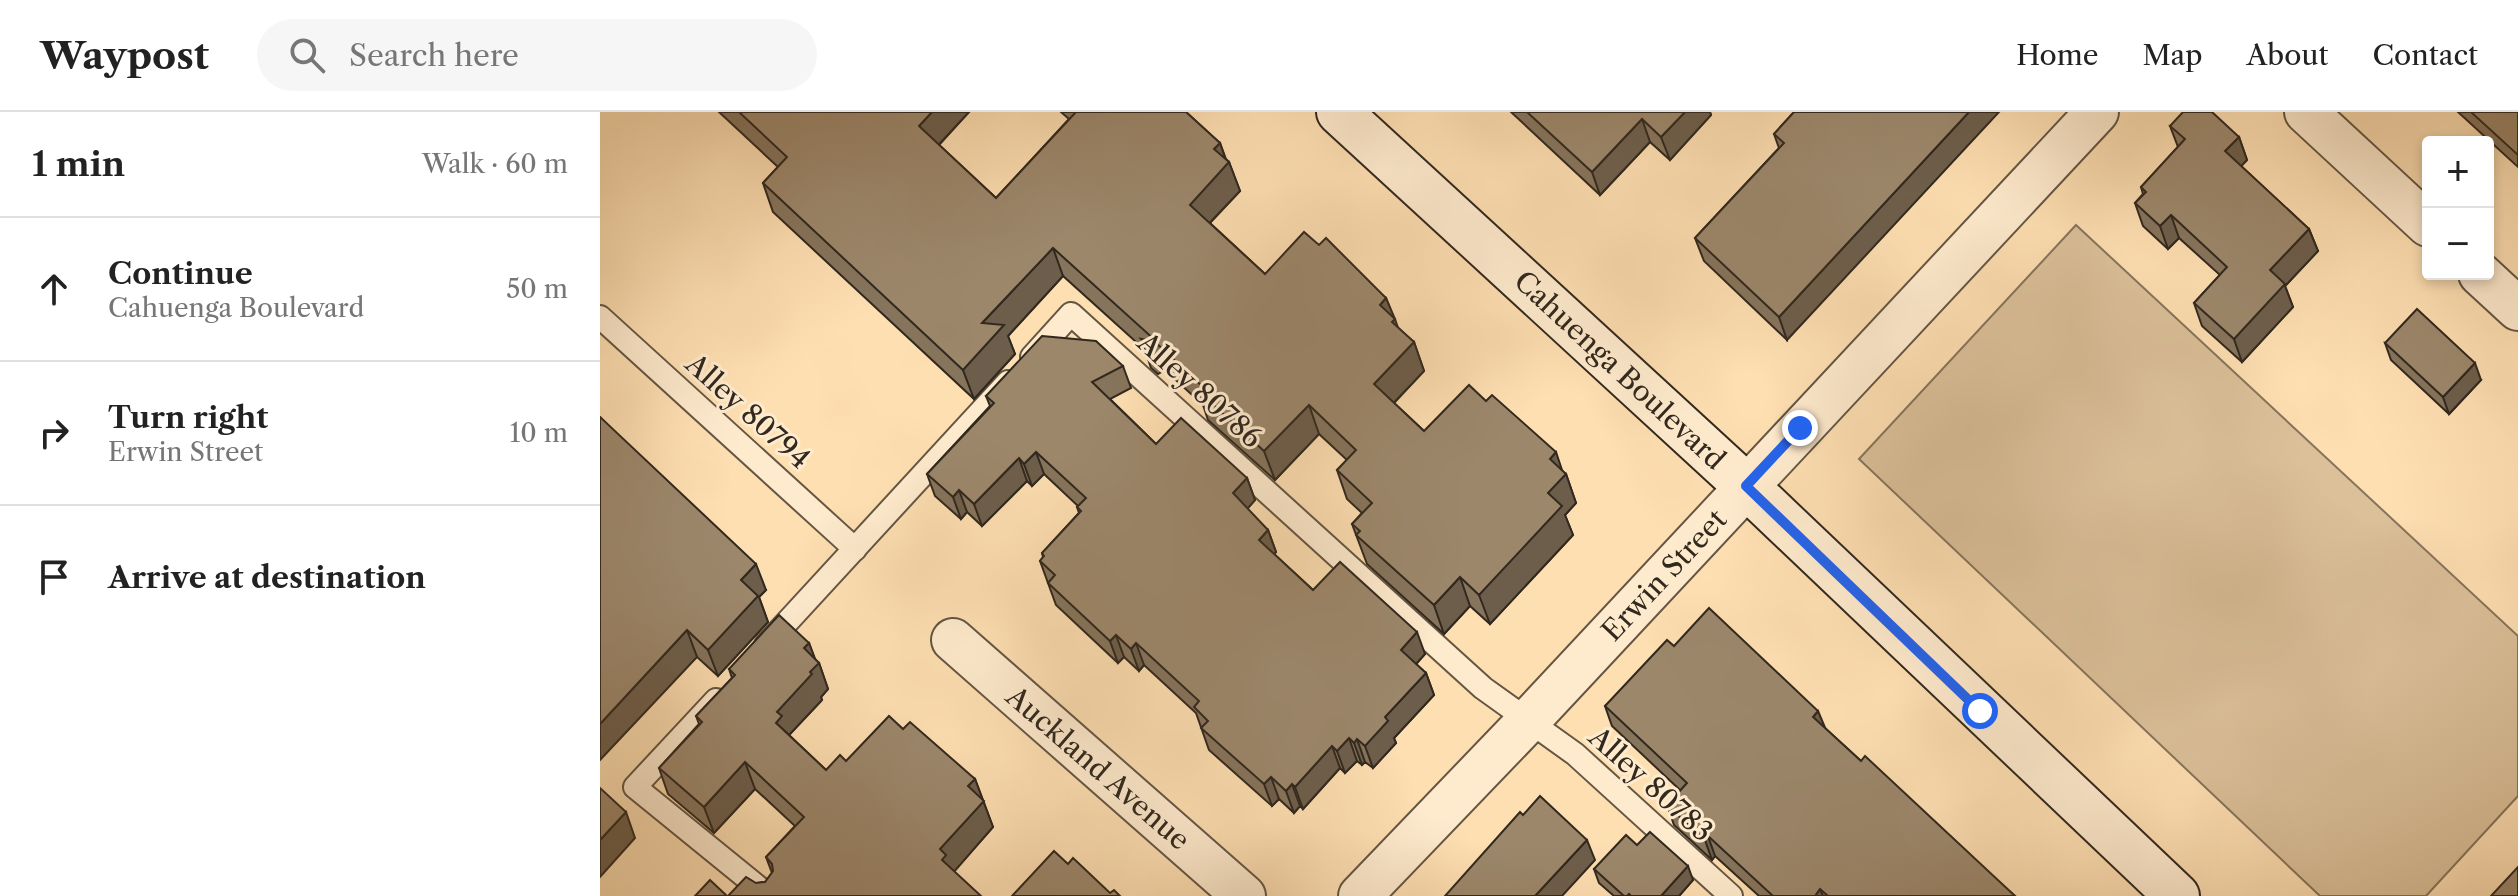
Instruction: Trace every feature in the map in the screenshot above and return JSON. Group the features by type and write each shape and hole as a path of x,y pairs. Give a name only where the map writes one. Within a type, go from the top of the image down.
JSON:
{"main road":[{"name":"Cahuenga Boulevard","path":"1340,112 1746,486 2177,896"}],"street":[{"name":"Erwin Street","path":"1360,896 1528,721 2097,112"},
{"path":"2306,112 2422,219"},
{"path":"2487,280 2518,309"},
{"name":"Auckland Avenue","path":"953,640 1244,896"}],"lane":[{"name":"Alley 80786","path":"855,549 1071,314 1483,688 1528,721"},
{"name":"Alley 80794","path":"600,317 855,549"},
{"path":"750,663 855,549"},
{"path":"729,685 635,787 769,896"},
{"name":"Alley 80783","path":"1528,721 1575,754 1731,896"}],"shaded area":[{"path":"2076,225 2518,636 2518,796 2426,896 2320,896 1859,459"}],"building":[{"path":"739,112 932,112 919,126 996,198 1076,112 1186,112 1220,143 1214,149 1229,162 1190,205 1265,274 1304,232 1319,245 1326,238 1386,298 1380,305 1395,319 1392,322 1414,342 1374,384 1424,431 1469,385 1486,401 1492,395 1556,452 1550,459 1566,474 1548,493 1562,506 1479,595 1460,577 1434,605 1356,535 1360,531 1352,524 1372,503 1337,470 1356,450 1309,405 1264,451 1198,391 1202,386 1154,341 1147,345 1141,339 1156,341 1053,248 982,323 1004,325 963,370 763,183 787,157"},
{"path":"1527,112 1685,112 1661,137 1642,119 1592,172"},
{"path":"1794,112 1969,112 1779,317 1695,238 1784,143 1774,134"},
{"path":"2183,112 2212,112 2239,137 2225,151 2309,229 2270,270 2285,284 2234,339 2194,303 2227,267 2171,215 2160,226 2135,203 2146,192 2141,187 2185,139 2170,126"},
{"path":"2471,112 2518,112 2518,155"},
{"path":"2417,309 2475,363 2443,397 2385,343"},
{"path":"1042,336 1096,341 1123,366 1092,382 1156,444 1181,418 1247,478 1233,493 1268,530 1259,540 1313,590 1340,562 1417,632 1401,650 1426,673 1385,717 1388,721 1365,746 1357,739 1354,743 1349,738 1337,751 1332,746 1295,787 1292,784 1286,791 1271,777 1264,784 1201,728 1208,721 1194,707 1199,701 1136,643 1131,649 1116,635 1110,641 1048,583 1055,575 1040,561 1044,556 1042,553 1081,511 1077,507 1086,498 1036,452 1024,464 1019,458 974,504 959,490 953,497 927,474 994,403 986,396"},
{"path":"600,417 756,564 741,580 758,596 708,650 687,630 600,724"},
{"path":"1709,608 1818,711 1813,717 1861,761 1865,756 2015,896 1828,896 1820,889 1815,896 1773,896 1708,836 1705,840 1667,805 1687,783 1605,706 1667,640 1674,646"},
{"path":"779,615 809,643 804,648 819,663 777,712 782,716 776,723 826,770 840,755 846,761 889,716 903,729 910,722 975,779 968,786 984,801 940,849 946,855 942,860 981,896 728,896 746,877 756,883 765,882 773,871 766,857 804,817 745,762 704,807 659,768 702,722 696,716 735,675 729,669"},
{"path":"600,788 626,812 600,840"},
{"path":"1540,796 1587,840 1535,896 1445,896 1520,812 1523,815"},
{"path":"1650,832 1688,866 1661,896 1624,896 1594,869 1626,835 1637,845"},
{"path":"1054,851 1068,864 1073,858 1110,893 1114,890 1120,896 1012,896"},
{"path":"2518,867 2518,896 2491,896"},
{"path":"710,880 727,896 695,896"}],"route":[{"path":"1800,428 1746,486 1980,711"}]}
